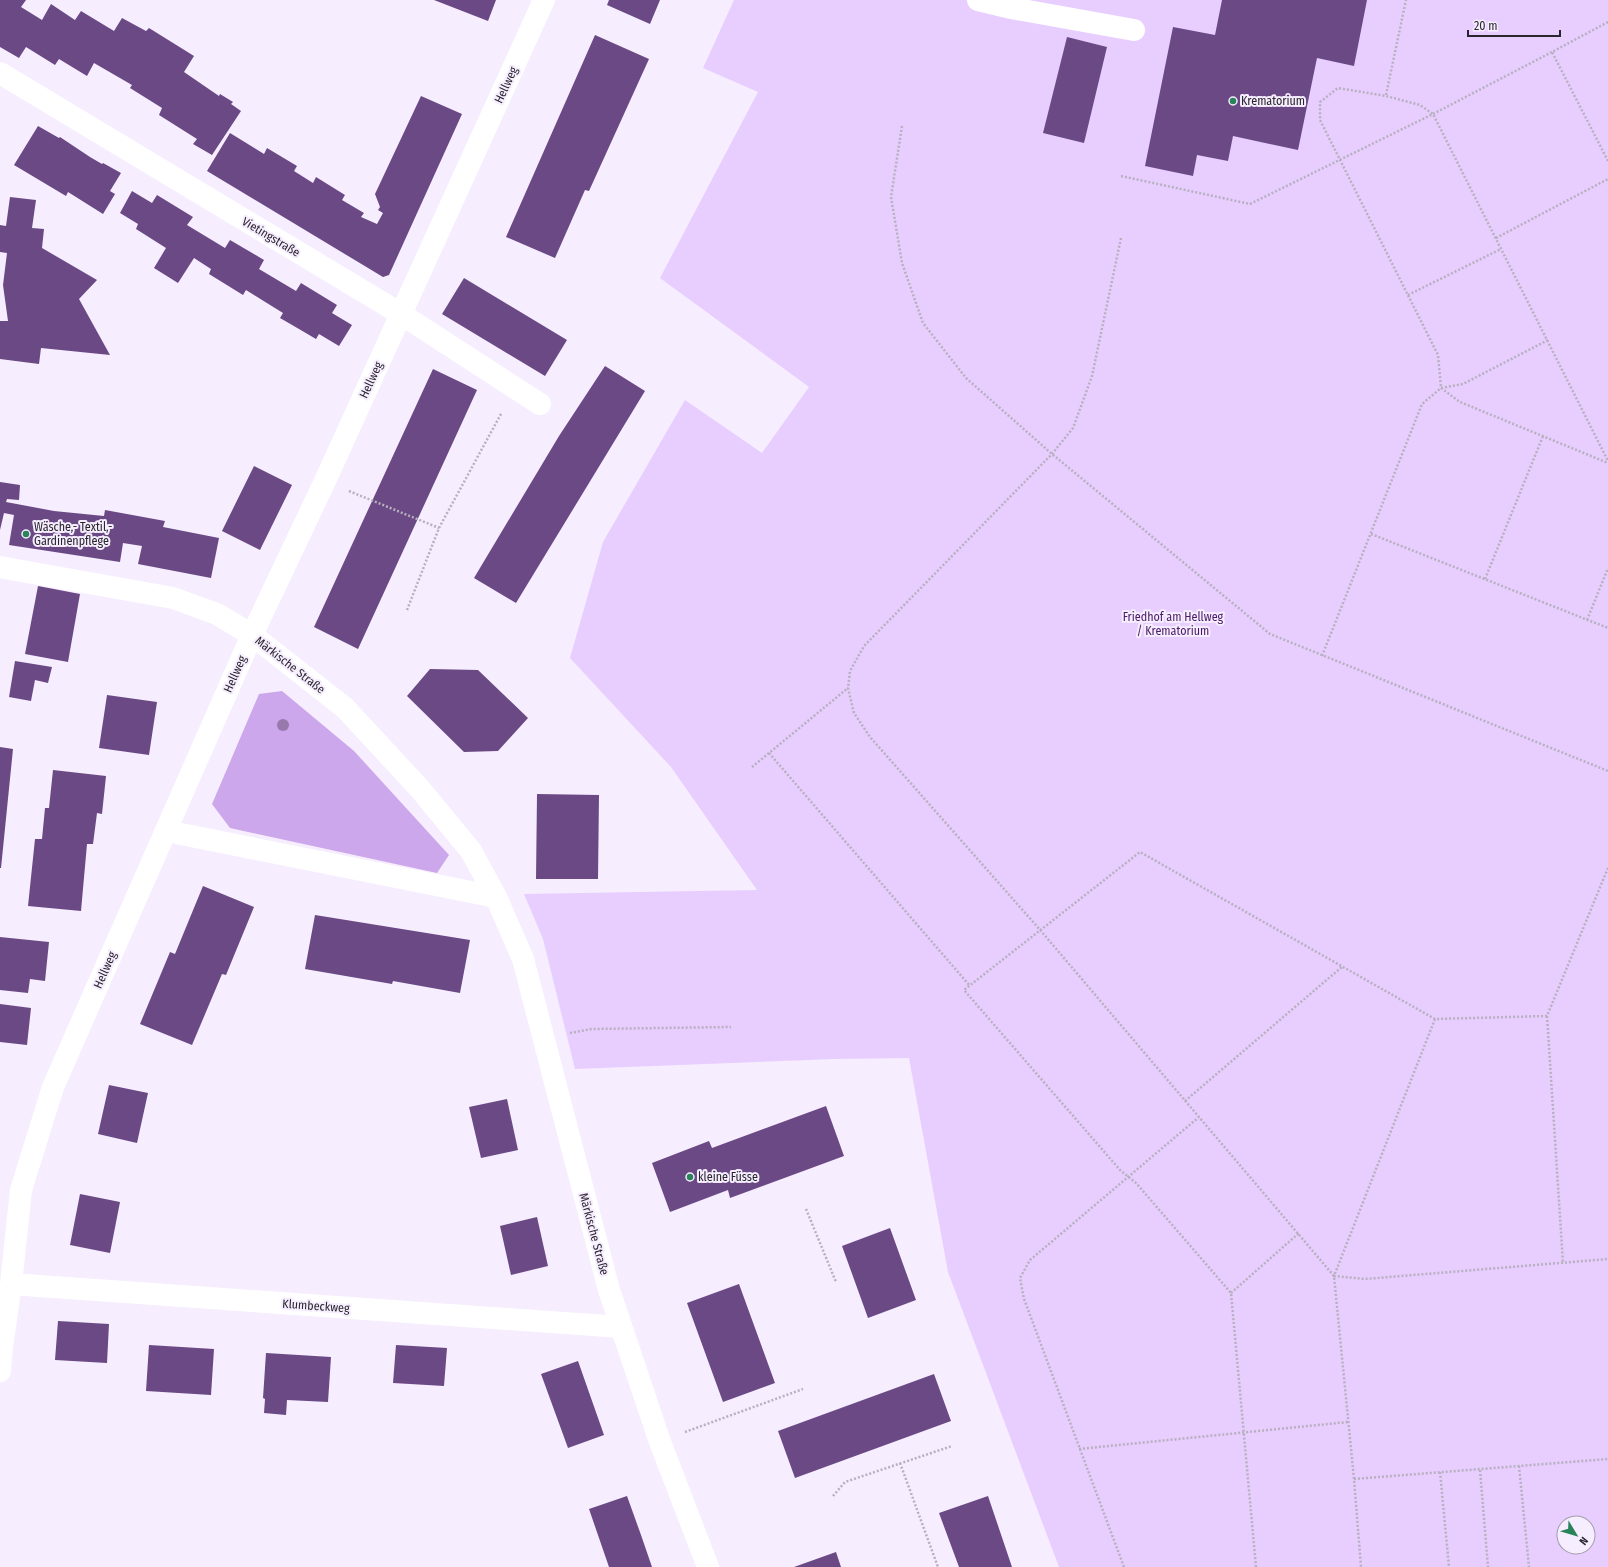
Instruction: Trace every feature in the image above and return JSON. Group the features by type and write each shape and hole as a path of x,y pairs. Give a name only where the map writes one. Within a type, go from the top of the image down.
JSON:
{"street":[{"name":"Hellweg","path":"0,1371 21,1190 53,1087 252,635 325,481 544,0"},
{"path":"978,0 1012,8 1134,30"},
{"name":"Vietingstraße","path":"0,73 401,314 516,387 540,404"},
{"name":"Märkische Straße","path":"0,567 173,598 217,614 252,635 345,708 415,783 471,851 496,897 523,959 603,1270 660,1442 708,1567"},
{"path":"166,831 496,897"},
{"name":"Klumbeckweg","path":"11,1284 622,1327"}],"path":[{"path":"1386,96 1406,0"},
{"path":"1121,176 1250,204 1433,114 1608,22"},
{"path":"1552,52 1608,161"},
{"path":"1338,88 1386,96 1420,105 1433,114 1548,340 1608,462 1460,402 1441,388 1438,355 1320,120 1320,102 1338,88"},
{"path":"902,126 891,197 902,263 923,323 966,378 1052,454 1270,634 1608,771"},
{"path":"1496,238 1608,179"},
{"path":"1121,238 1092,376 1074,428 1052,454 864,646 850,671 848,688 854,713 870,737 1041,931 1334,1276 1365,1279 1608,1259"},
{"path":"1408,295 1501,249"},
{"path":"1322,656 1422,404 1441,388 1463,384 1548,340"},
{"path":"407,610 439,528 516,387"},
{"path":"1485,579 1543,436"},
{"path":"325,481 439,528"},
{"path":"1371,534 1608,628"},
{"path":"1587,620 1608,568"},
{"path":"752,767 848,688"},
{"path":"769,753 970,986"},
{"path":"1256,1567 1231,1293 1136,1183 1120,1170 964,990 1140,852 1435,1019 1547,1016"},
{"path":"1563,1263 1547,1016 1608,868"},
{"path":"1185,1101 1343,966"},
{"path":"1361,1567 1334,1276 1435,1019"},
{"path":"592,1029 731,1027"},
{"path":"1124,1567 1024,1299 1020,1278 1030,1260 1199,1117"},
{"path":"806,1209 836,1282"},
{"path":"1231,1293 1299,1233"},
{"path":"660,1442 803,1389"},
{"path":"1079,1449 1348,1422"},
{"path":"833,1496 845,1482 952,1446"},
{"path":"1354,1479 1608,1459"},
{"path":"900,1463 938,1567"},
{"path":"1519,1466 1529,1567"},
{"path":"1480,1470 1488,1567"},
{"path":"1440,1472 1449,1567"}],"green space":[{"name":"Friedhof am Hellweg / Krematorium","path":"734,0 1608,0 1608,1567 1059,1567 948,1272 909,1058 833,1059 575,1069 543,939 524,894 757,890 671,767 570,658 603,542 685,400 762,453 809,387 660,278 758,92 703,68"}],"shaded area":[{"path":"282,691 354,751 449,855 437,873 230,828 212,804 259,694"}],"building":[{"path":"0,0 26,0 21,7 42,20 51,4 75,20 81,11 114,31 122,18 146,31 149,28 194,56 184,72 219,96 220,94 233,102 231,104 241,111 212,155 193,144 197,139 159,115 162,108 130,88 132,85 94,63 87,76 59,59 55,65 26,47 19,58 0,47"},
{"path":"434,0 496,0 488,21"},
{"path":"609,0 660,0 650,24 607,5"},
{"name":"Krematorium","path":"1222,0 1367,0 1354,66 1317,58 1298,150 1233,136 1228,161 1197,155 1193,176 1145,166 1173,27 1215,35"},
{"path":"595,35 649,59 589,191 585,190 555,258 506,237"},
{"path":"1067,37 1107,47 1084,143 1043,133"},
{"path":"421,96 462,114 389,275 383,277 207,171 230,133 264,154 267,148 297,166 294,171 313,183 316,177 345,195 342,200 364,213 361,217 377,224 383,213 378,210 380,207 375,194"},
{"path":"38,126 59,138 60,137 102,164 103,163 121,173 110,191 115,194 103,214 68,192 66,196 14,165"},
{"path":"132,191 152,203 157,195 193,217 187,225 225,248 230,240 264,260 259,269 296,291 301,283 337,305 332,313 352,325 339,346 319,334 316,339 280,318 283,313 246,290 243,295 209,274 211,269 194,258 178,283 154,268 166,248 136,229 138,224 120,213"},
{"path":"10,197 36,200 32,228 44,229 42,248 97,280 79,299 110,355 41,348 39,364 0,359 0,321 8,321 3,285 7,253 0,252 0,225 6,226"},
{"path":"464,278 567,340 545,376 442,314"},
{"path":"605,366 645,391 516,603 474,578 559,436"},
{"path":"433,369 477,390 358,649 314,627"},
{"path":"254,466 292,485 260,550 222,531"},
{"path":"0,482 20,485 19,500 7,499 6,502 54,511 104,516 105,510 165,521 163,527 219,538 211,578 138,564 142,546 123,543 120,562 9,545 14,515 4,513 0,530"},
{"path":"38,586 80,594 68,662 25,654"},
{"path":"15,661 52,667 48,683 35,680 31,701 9,697"},
{"path":"430,669 478,670 528,718 498,751 464,752 407,696"},
{"path":"107,695 157,702 149,755 99,748"},
{"path":"0,747 13,749 1,868 0,868"},
{"path":"53,770 106,776 102,814 97,813 93,844 87,844 81,911 28,906 35,839 42,839 45,808 49,808"},
{"path":"537,794 599,795 598,879 536,879"},
{"path":"203,886 254,907 226,975 222,974 192,1045 140,1024 170,952 175,954"},
{"path":"315,915 470,940 460,993 393,981 392,984 305,969"},
{"path":"0,937 49,942 45,981 30,979 28,993 0,990"},
{"path":"0,1004 31,1008 27,1045 0,1042"},
{"path":"109,1085 148,1093 137,1143 98,1134"},
{"path":"507,1099 518,1150 481,1158 469,1107"},
{"path":"826,1106 844,1156 730,1198 728,1190 670,1212 652,1163 709,1141 712,1148"},
{"path":"80,1194 120,1202 110,1253 70,1245"},
{"path":"537,1217 548,1266 511,1275 500,1226"},
{"path":"890,1228 916,1300 868,1318 842,1246"},
{"path":"739,1284 775,1383 723,1402 687,1303"},
{"path":"58,1321 109,1324 107,1363 55,1360"},
{"path":"149,1345 214,1349 211,1395 146,1391"},
{"path":"396,1345 447,1348 444,1386 393,1383"},
{"path":"266,1353 331,1357 328,1402 287,1400 286,1415 264,1413 265,1399 263,1398"},
{"path":"578,1361 604,1435 568,1448 541,1374"},
{"path":"934,1374 951,1421 795,1478 778,1431"},
{"path":"627,1496 652,1567 609,1567 589,1509"},
{"path":"988,1496 1012,1567 959,1567 939,1513"},
{"path":"836,1552 841,1567 794,1567"}],"place":[{"name":"Krematorium","path":"1233,101"},
{"name":"Wäsche,- Textil,- Gardinenpflege","path":"26,534"},
{"name":"kleine Füsse","path":"690,1177"}]}
